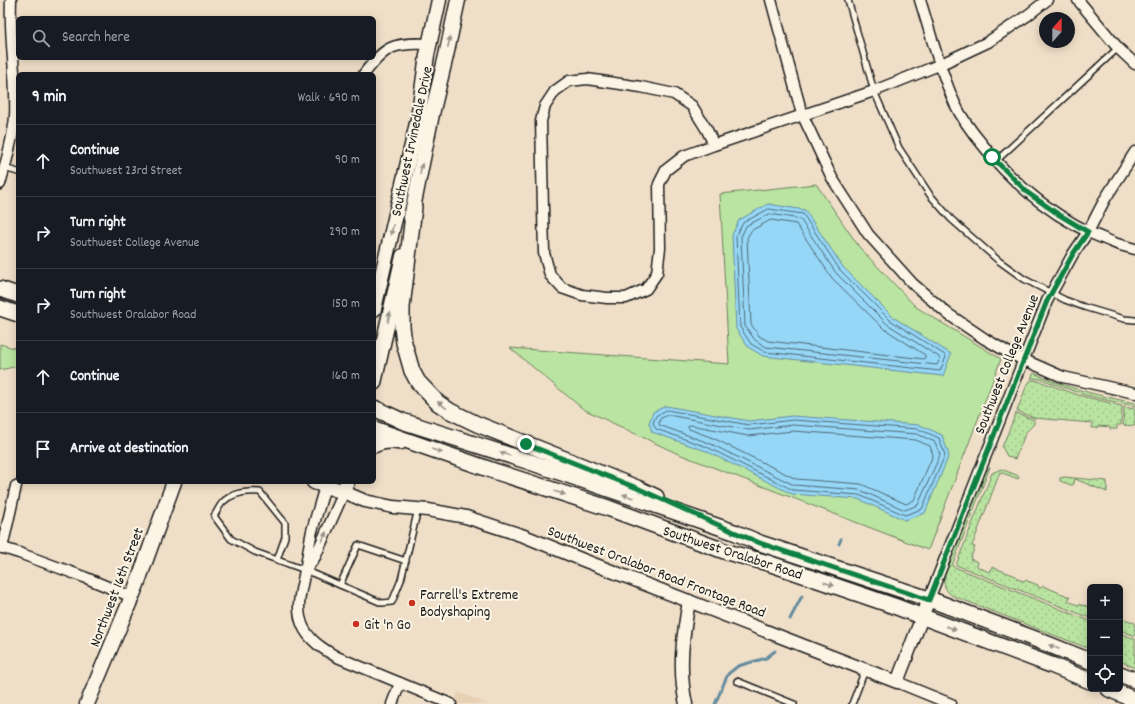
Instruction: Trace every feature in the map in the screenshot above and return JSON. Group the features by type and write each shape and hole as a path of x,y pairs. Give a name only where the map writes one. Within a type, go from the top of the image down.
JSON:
{"main road":[{"name":"Southwest Irvinedale Drive","path":"376,300 418,119 429,44 439,0"},
{"name":"Southwest Irvinedale Drive","path":"376,373 414,207 432,114 458,0"},
{"path":"414,207 402,307 402,327 404,343 412,371 418,382 427,392 438,403 450,411 477,424 637,488 734,532"},
{"path":"0,289 16,294"},
{"path":"0,308 16,313"},
{"name":"Southwest Oralabor Road","path":"376,409 402,421 503,453 734,532 760,543 929,600 1035,639 1087,661"},
{"name":"Southwest Oralabor Road","path":"376,430 608,508 727,552 768,563 894,606 1087,680"},
{"path":"376,444 393,440 417,444"},
{"name":"Northwest 16th Street","path":"87,704 132,598 173,484"},
{"path":"322,484 345,487"},
{"path":"1123,675 1135,680"},
{"path":"1116,692 1135,700"}],"street":[{"path":"11,0 10,31 16,91"},
{"path":"771,0 802,114 832,178 868,234 913,284 948,314 985,339 1011,354 1063,377 1135,393"},
{"path":"920,0 940,64 955,105 969,128 996,161 1028,193 1058,214 1088,232 1112,242 1135,249"},
{"path":"714,144 692,106 674,94 641,87 587,79 568,81 555,91 545,106 541,121 544,253 550,275 562,288 582,295 607,298 626,298 646,289 657,273 658,267 660,248 659,184 666,170 684,156 714,144 874,91 940,64 988,42 1028,15 1047,0"},
{"path":"1078,0 1118,48 1135,64"},
{"path":"376,59 391,47 408,43 429,44"},
{"path":"366,72 375,60"},
{"path":"0,184 2,167 12,140 16,110"},
{"name":"Southwest College Avenue","path":"929,600 1047,301 1073,254 1088,232 1105,199 1135,152"},
{"path":"322,484 298,600 302,624 307,634 323,649 337,657 451,704"},
{"path":"16,486 1,548 84,577 132,598"},
{"path":"305,570 315,556 345,487"},
{"name":"Southwest Oralabor Road Frontage Road","path":"345,487 365,501 393,507 418,509 466,518 524,536 951,704"},
{"path":"897,682 929,600"},
{"path":"686,704 681,654 689,601"},
{"path":"392,704 400,683"}],"lane":[{"path":"848,0 874,91 899,148 930,195 951,219 999,261 1024,279 1065,300 1124,319 1135,320"},
{"path":"996,161 1118,48"},
{"path":"2,167 16,171"},
{"path":"277,560 285,537 285,523 260,492 235,494 223,502 214,516 231,539 255,552 277,560 305,570 382,603 392,602 401,580 418,509"},
{"path":"340,585 358,545 406,561"},
{"path":"852,704 865,670"},
{"path":"737,681 794,704"}],"shaded area":[{"path":"458,692 488,704 454,704"}],"green space":[{"path":"816,184 860,248 916,307 1001,359 928,550 676,453 583,409 510,348 729,364 720,194"},
{"path":"0,344 16,348 16,366 0,370"},
{"path":"1034,373 1083,391 1135,403 1135,406 1082,394 1041,379 1031,378"},
{"path":"1031,380 1039,381 1078,395 1122,406 1121,425 1117,425 1117,429 1099,426 1098,428 1092,428 1092,423 1034,418 1017,411 1026,387"},
{"path":"1124,407 1135,409 1135,426 1123,425"},
{"path":"1016,413 1034,420 1034,424 1026,432 1015,459 1007,456 1002,447"},
{"path":"990,467 952,566 1087,620 1087,648 953,596 948,592 944,583 944,577 985,473"},
{"path":"1001,469 1019,476 1018,479 1000,472 972,546 975,547 970,559 978,562 978,567 989,572 991,571 992,567 1016,576 1017,579 1025,580 1038,585 1039,588 1043,586 1070,597 1068,601 1078,605 1087,606 1087,617 956,565 992,473"},
{"path":"1064,477 1107,481 1107,492 1075,479 1073,485 1060,481 1060,478"},
{"path":"1123,618 1135,623 1135,636 1123,631"},
{"path":"1123,634 1135,639 1135,668 1123,662"}],"water":[{"path":"768,204 805,210 843,267 893,317 951,354 943,376 763,356 748,347 736,329 732,235 739,220"},
{"path":"666,406 749,421 792,416 920,425 942,435 949,455 925,513 905,520 858,499 792,494 706,451 652,432 649,423 653,412"}],"waterway":[{"path":"839,544 841,539"},
{"path":"790,619 802,596"},
{"path":"715,704 728,674 738,666 766,658 775,651"}],"place":[{"name":"Farrell's Extreme Bodyshaping","path":"412,603"},
{"name":"Git 'n Go","path":"356,624"}],"route":[{"path":"526,444 637,488 760,543 929,600 1047,301 1073,254 1088,232 1058,214 1028,193 992,157"}]}
